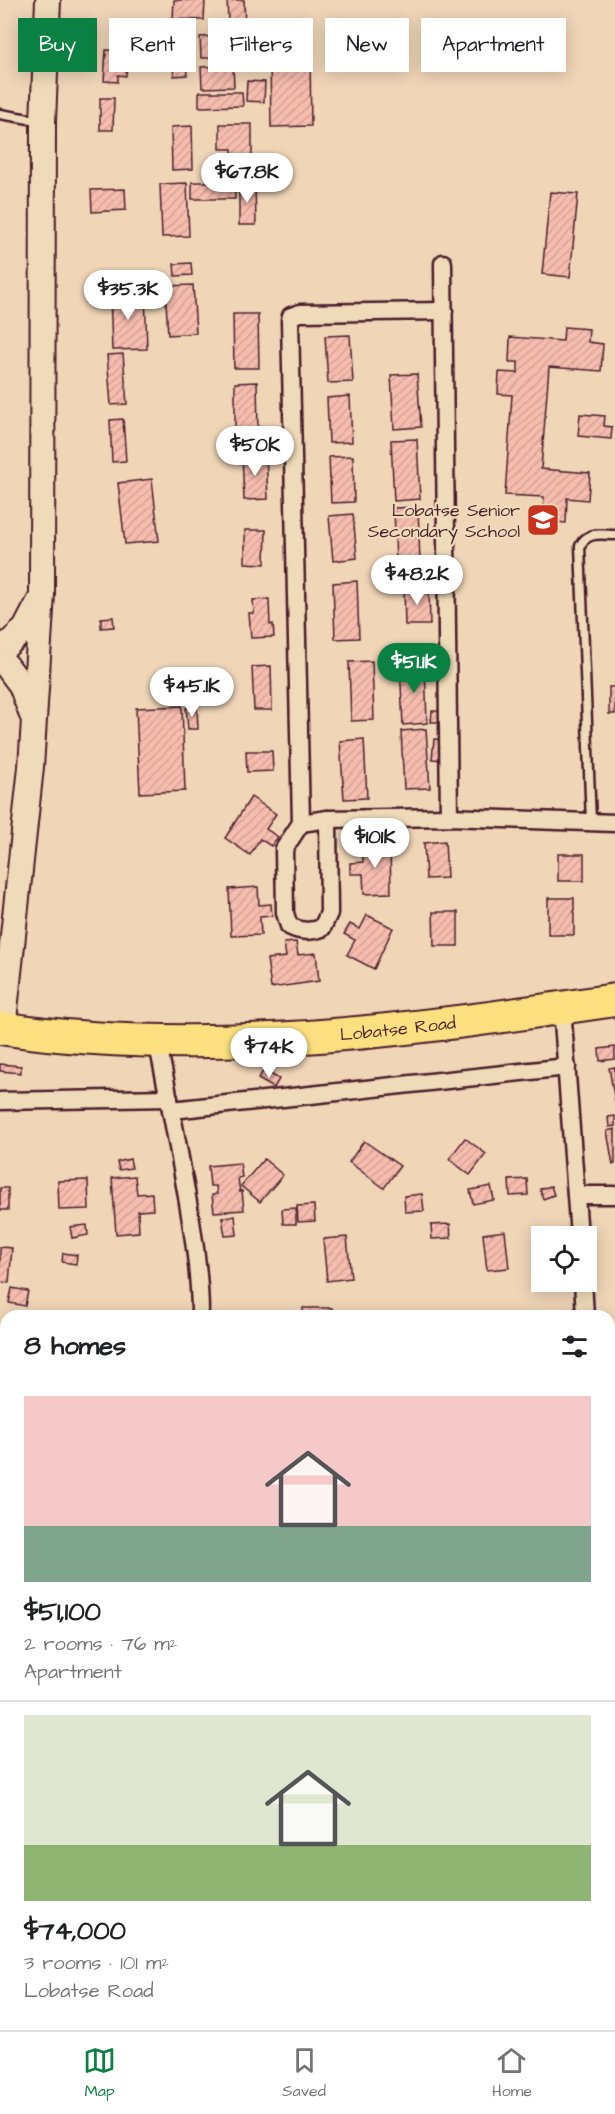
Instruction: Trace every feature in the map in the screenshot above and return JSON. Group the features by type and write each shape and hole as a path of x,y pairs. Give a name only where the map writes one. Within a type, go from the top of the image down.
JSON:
{"highway":[{"name":"Lobatse Road","path":"2,1028 80,1037 157,1041 265,1040 451,1023 615,1000"}],"street":[{"path":"2,1028 34,723 18,657 42,594 43,122 48,0"},
{"path":"443,262 449,817"},
{"path":"328,819 329,913 322,928 298,931 289,926 285,913 284,849 301,823 290,320 291,316 300,313 444,311"},
{"path":"34,723 21,685 18,657 25,629 42,594"},
{"path":"301,823 328,819 449,817 615,822"},
{"path":"562,1008 578,1226"},
{"path":"157,1041 171,1104 193,1230 200,1310"},
{"path":"0,1101 171,1104 567,1067"},
{"path":"576,1195 615,1195"},
{"path":"584,1292 585,1310"}],"lane":[{"path":"0,114 43,122"},
{"path":"591,822 580,546 583,540 592,534 615,535"}],"building":[{"path":"174,0 205,0 204,20 173,18"},
{"path":"227,0 244,0 245,18 228,18"},
{"path":"200,37 208,37 208,58 201,58"},
{"path":"106,50 109,50 109,72 126,72 126,76 118,75 118,82 104,81"},
{"path":"201,67 208,67 208,72 233,72 234,87 202,88"},
{"path":"174,72 187,72 187,75 174,76"},
{"path":"270,72 310,72 311,126 271,127"},
{"path":"247,81 265,82 264,102 246,101"},
{"path":"199,92 242,92 243,106 199,107"},
{"path":"100,98 114,98 113,130 100,130"},
{"path":"220,124 252,124 252,168 232,168 232,149 220,149"},
{"path":"192,126 193,169 172,170 171,127"},
{"path":"192,182 234,182 235,199 192,199"},
{"path":"239,182 255,182 256,225 239,225"},
{"path":"187,183 189,236 162,237 160,184"},
{"path":"125,189 126,210 92,212 91,190"},
{"path":"550,192 578,194 570,277 542,274"},
{"path":"191,263 192,275 175,276 174,264"},
{"path":"193,285 196,333 168,335 165,286"},
{"path":"145,292 147,349 112,350 110,293"},
{"path":"233,314 258,314 259,368 234,368"},
{"path":"564,327 589,329 588,342 603,344 601,371 549,367 541,469 590,473 588,500 567,498 566,523 542,521 544,497 505,495 512,395 498,394 499,372 518,373 518,362 509,362 510,337 563,341"},
{"path":"350,335 353,382 328,383 325,336"},
{"path":"123,354 127,404 111,405 107,355"},
{"path":"417,374 421,427 394,429 391,375"},
{"path":"257,382 258,430 235,430 235,383"},
{"path":"350,396 352,442 329,443 327,398"},
{"path":"580,414 605,416 604,426 612,427 611,439 578,436"},
{"path":"123,419 126,461 112,462 110,420"},
{"path":"417,439 420,499 394,501 391,440"},
{"path":"266,454 268,499 244,500 242,455"},
{"path":"353,456 354,502 331,503 329,457"},
{"path":"152,479 159,541 125,544 118,483"},
{"path":"418,507 420,563 396,564 394,508"},
{"path":"353,514 357,558 333,561 329,516"},
{"path":"245,530 266,530 265,564 245,563"},
{"path":"357,581 359,638 335,639 333,583"},
{"path":"404,588 429,588 430,625 405,625"},
{"path":"269,599 270,625 273,624 274,637 251,638 249,613 254,613 253,600"},
{"path":"113,617 114,627 101,628 101,618"},
{"path":"372,661 374,720 351,721 349,662"},
{"path":"425,663 427,723 403,725 400,664"},
{"path":"271,666 272,710 254,710 252,667"},
{"path":"609,687 615,687 615,714 609,714"},
{"path":"182,706 185,791 140,793 136,708"},
{"path":"197,707 198,729 188,729 186,708"},
{"path":"432,711 444,711 444,722 431,722"},
{"path":"426,729 430,788 404,789 401,731"},
{"path":"364,739 367,798 344,799 340,741"},
{"path":"434,739 446,740 445,760 432,759"},
{"path":"246,751 272,751 273,771 247,772"},
{"path":"251,797 276,814 266,829 278,837 271,846 260,839 250,855 225,838"},
{"path":"445,841 447,878 426,879 424,843"},
{"path":"390,844 391,893 364,894 363,874 350,874 350,863 363,862 362,845"},
{"path":"558,854 584,854 584,881 558,881"},
{"path":"258,887 259,905 271,904 272,916 260,917 261,935 231,936 229,889"},
{"path":"548,898 574,898 574,935 548,935"},
{"path":"433,912 458,912 458,946 434,946"},
{"path":"367,915 393,928 374,969 347,955 355,940 344,934 350,924 360,929"},
{"path":"296,942 298,955 316,953 319,981 271,988 267,959 286,957 284,943"},
{"path":"615,1047 615,1059 600,1061 599,1049"},
{"path":"0,1064 21,1066 21,1073 0,1071"},
{"path":"615,1067 615,1101 609,1068"},
{"path":"264,1070 279,1079 274,1088 258,1079"},
{"path":"615,1116 615,1126 609,1127 608,1117"},
{"path":"615,1129 615,1164 613,1165 607,1131"},
{"path":"465,1138 486,1154 470,1175 449,1159"},
{"path":"364,1141 400,1166 384,1188 349,1162"},
{"path":"130,1159 132,1168 119,1170 117,1162"},
{"path":"264,1159 283,1175 260,1202 241,1186"},
{"path":"240,1163 242,1177 238,1178 244,1210 214,1212 212,1195 217,1194 216,1186 210,1186 208,1166"},
{"path":"135,1176 137,1194 152,1193 153,1210 138,1211 139,1232 116,1234 112,1178"},
{"path":"527,1179 528,1195 510,1196 509,1180"},
{"path":"88,1180 89,1209 59,1210 58,1181"},
{"path":"491,1186 494,1200 473,1204 470,1190"},
{"path":"551,1186 554,1195 543,1199 540,1189"},
{"path":"0,1188 8,1188 8,1210 0,1210"},
{"path":"422,1194 424,1211 405,1212 404,1196"},
{"path":"314,1205 315,1221 298,1222 297,1206"},
{"path":"296,1208 296,1224 283,1224 282,1209"},
{"path":"235,1216 237,1235 225,1236 222,1218"},
{"path":"450,1224 451,1238 432,1239 431,1225"},
{"path":"87,1225 88,1235 72,1238 70,1227"},
{"path":"505,1231 509,1268 487,1270 483,1234"},
{"path":"347,1237 351,1278 327,1281 323,1239"},
{"path":"0,1247 12,1248 9,1283 0,1282"},
{"path":"63,1253 77,1255 76,1264 62,1262"},
{"path":"12,1288 28,1291 25,1306 9,1303"},
{"path":"303,1308 332,1308 332,1310 303,1310"}],"place":[{"name":"Lobatse Senior Secondary School","path":"543,520"}]}
